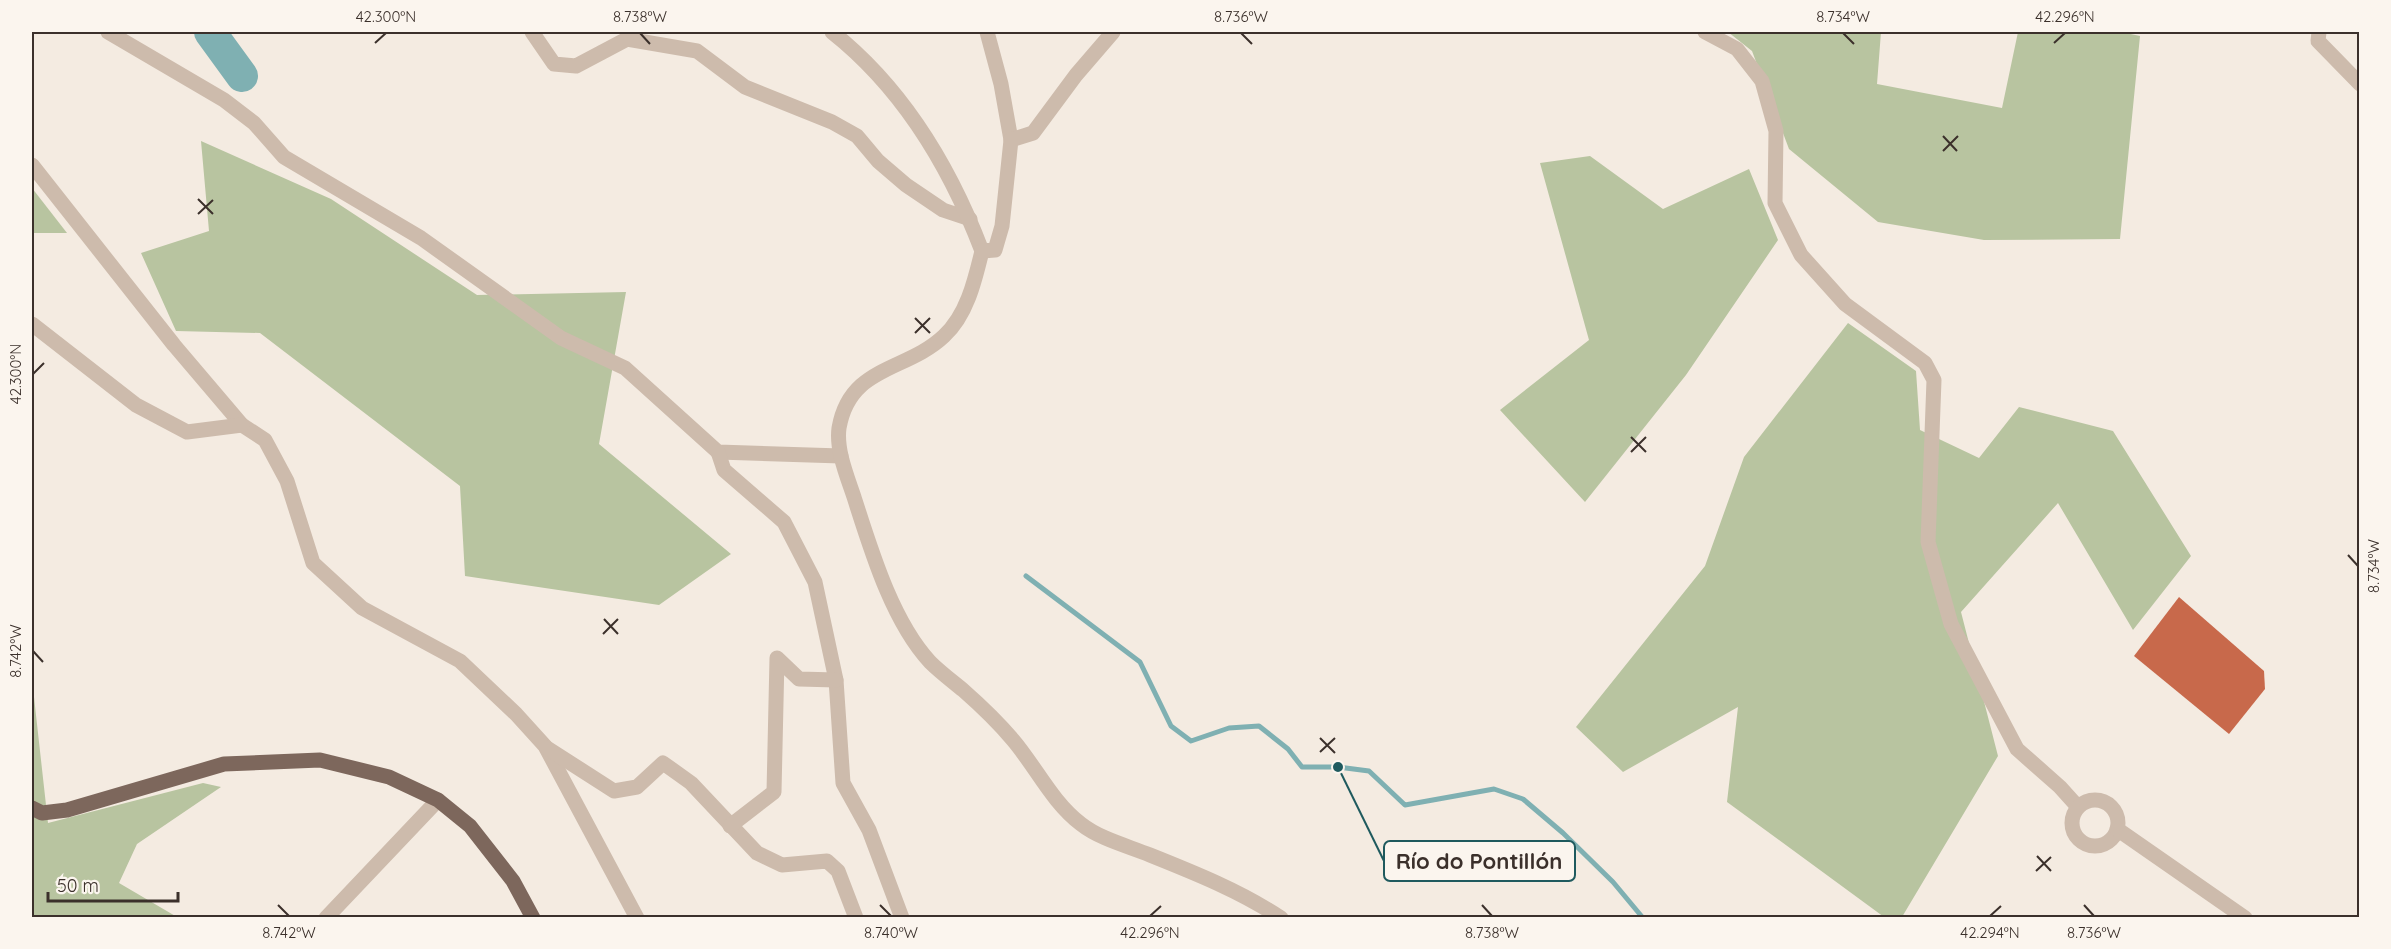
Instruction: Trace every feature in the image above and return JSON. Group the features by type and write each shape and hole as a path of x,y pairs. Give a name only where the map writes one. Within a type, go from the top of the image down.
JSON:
{"main road":[{"path":"32,808 42,813 67,810 225,764 320,760 388,777 438,800 470,826 513,881 533,918"}],"street":[{"path":"108,32 224,100 254,123 284,157 421,238 561,338 625,368 718,452 724,470 784,522 814,582 836,680 843,783 869,830 902,918"},
{"path":"532,32 554,64 576,66 627,39 697,51 745,87 832,122 857,136 878,161 906,185 943,210 970,219"},
{"path":"832,32 875,71 908,109 951,178 982,251 966,306 946,335 920,354 862,383 848,400 839,429 841,456 874,559 908,633 930,662 979,704 1014,740 1059,802 1082,825 1221,884 1281,918"},
{"path":"982,251 994,250 1002,226 1011,140 987,32"},
{"path":"1011,140 1032,133 1076,75 1113,32"},
{"path":"1705,32 1737,49 1762,81 1776,131 1775,203 1801,255 1845,303 1925,363 1934,380 1928,542 1951,624 2017,749 2060,787 2078,807"},
{"path":"2319,32 2318,40 2360,84"},
{"path":"32,165 174,345 242,425 265,440 287,481 313,563 362,608 460,661 516,714 545,746 637,918"},
{"path":"32,324 136,405 187,432 242,425"},
{"path":"718,452 841,456"},
{"path":"730,826 774,792 777,658 799,679 836,680"},
{"path":"545,746 614,791 638,787 663,764 691,783 757,853 782,865 827,861 838,871 856,918"},
{"path":"326,918 438,800"},
{"path":"2092,800 2106,803 2116,814 2117,829 2114,836 2102,846 2094,847 2079,841 2072,828 2071,820 2078,807 2092,800"},
{"path":"2117,829 2245,918"}],"green space":[{"path":"1728,32 1881,32 1877,84 2002,108 2018,32 2121,32 2140,36 2120,239 1984,240 1878,222 1789,149 1752,51"},
{"path":"201,141 331,199 477,295 626,292 599,444 731,554 659,605 465,576 460,486 260,333 176,331 141,253 209,231"},
{"path":"1590,156 1663,209 1749,169 1778,240 1686,375 1585,502 1500,410 1589,340 1540,163"},
{"path":"32,188 67,233 32,233"},
{"path":"1848,323 1916,371 1920,430 1979,458 2019,407 2113,431 2191,556 2133,630 2058,503 1961,612 1998,756 1902,917 1884,917 1727,802 1738,707 1623,772 1576,727 1705,566 1744,457"},
{"path":"32,679 48,823 203,783 221,787 137,844 119,883 177,917 32,917"}],"building":[{"path":"2179,597 2264,671 2265,689 2229,734 2134,656"}],"waterway":[{"path":"210,32 242,76"},
{"path":"1026,576 1140,662 1171,726 1191,741 1229,728 1259,726 1288,749 1302,767 1338,767 1369,771 1405,805 1494,789 1523,799 1563,833 1613,882 1643,918"}],"place":[{"name":"Río do Pontillón","path":"1338,767"}]}
